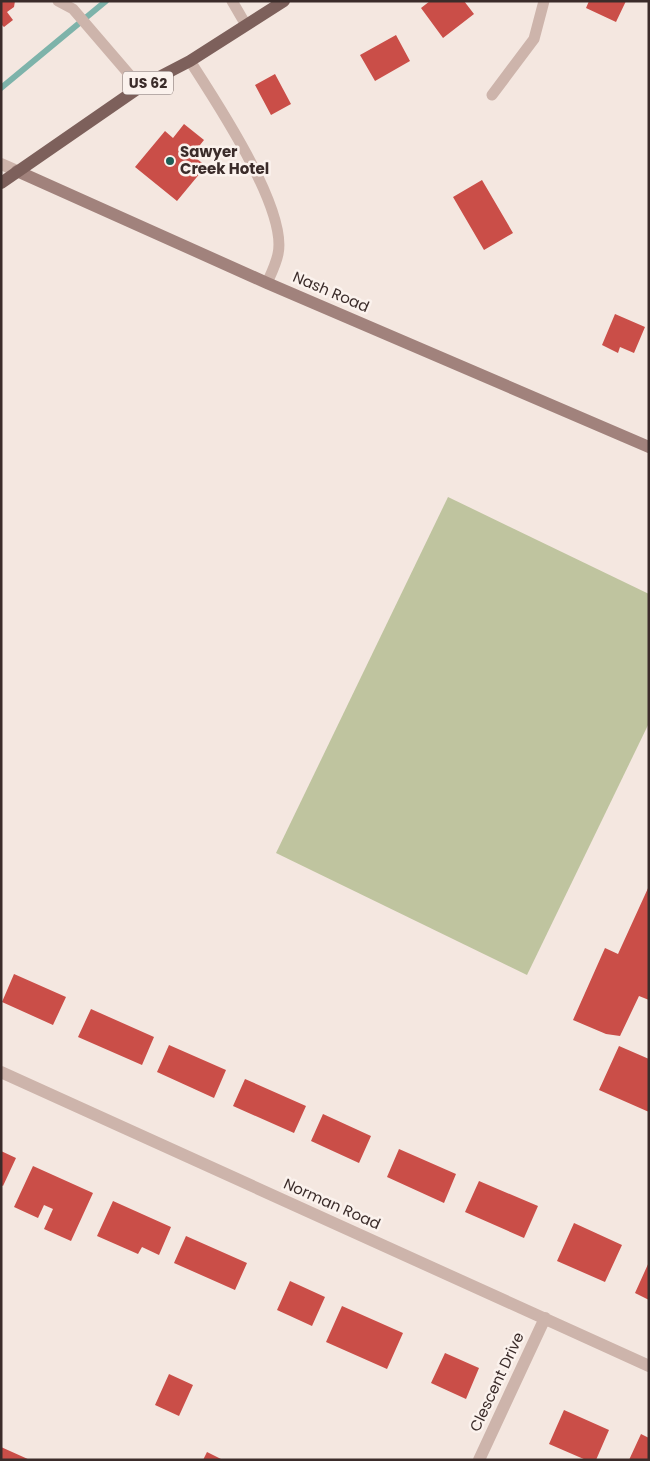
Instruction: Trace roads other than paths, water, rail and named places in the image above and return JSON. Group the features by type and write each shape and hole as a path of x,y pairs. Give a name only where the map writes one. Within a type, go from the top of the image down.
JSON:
{"main road":[{"name":"US 62","path":"1,183 140,87 190,61 284,1"},
{"name":"Nash Road","path":"17,171 267,283 649,447"}],"street":[{"name":"Nash Road","path":"1,164 17,171"},
{"name":"Norman Road","path":"1,1072 649,1366"},
{"name":"Clescent Drive","path":"479,1460 545,1318"}],"lane":[{"path":"58,1 74,9 140,87"},
{"path":"232,1 246,25"},
{"path":"492,95 534,39 544,1"},
{"path":"190,61 234,130 274,214 279,253 267,283"}],"waterway":[{"path":"1,88 106,1"}],"place":[{"name":"Sawyer Creek Hotel","path":"170,161"}]}
